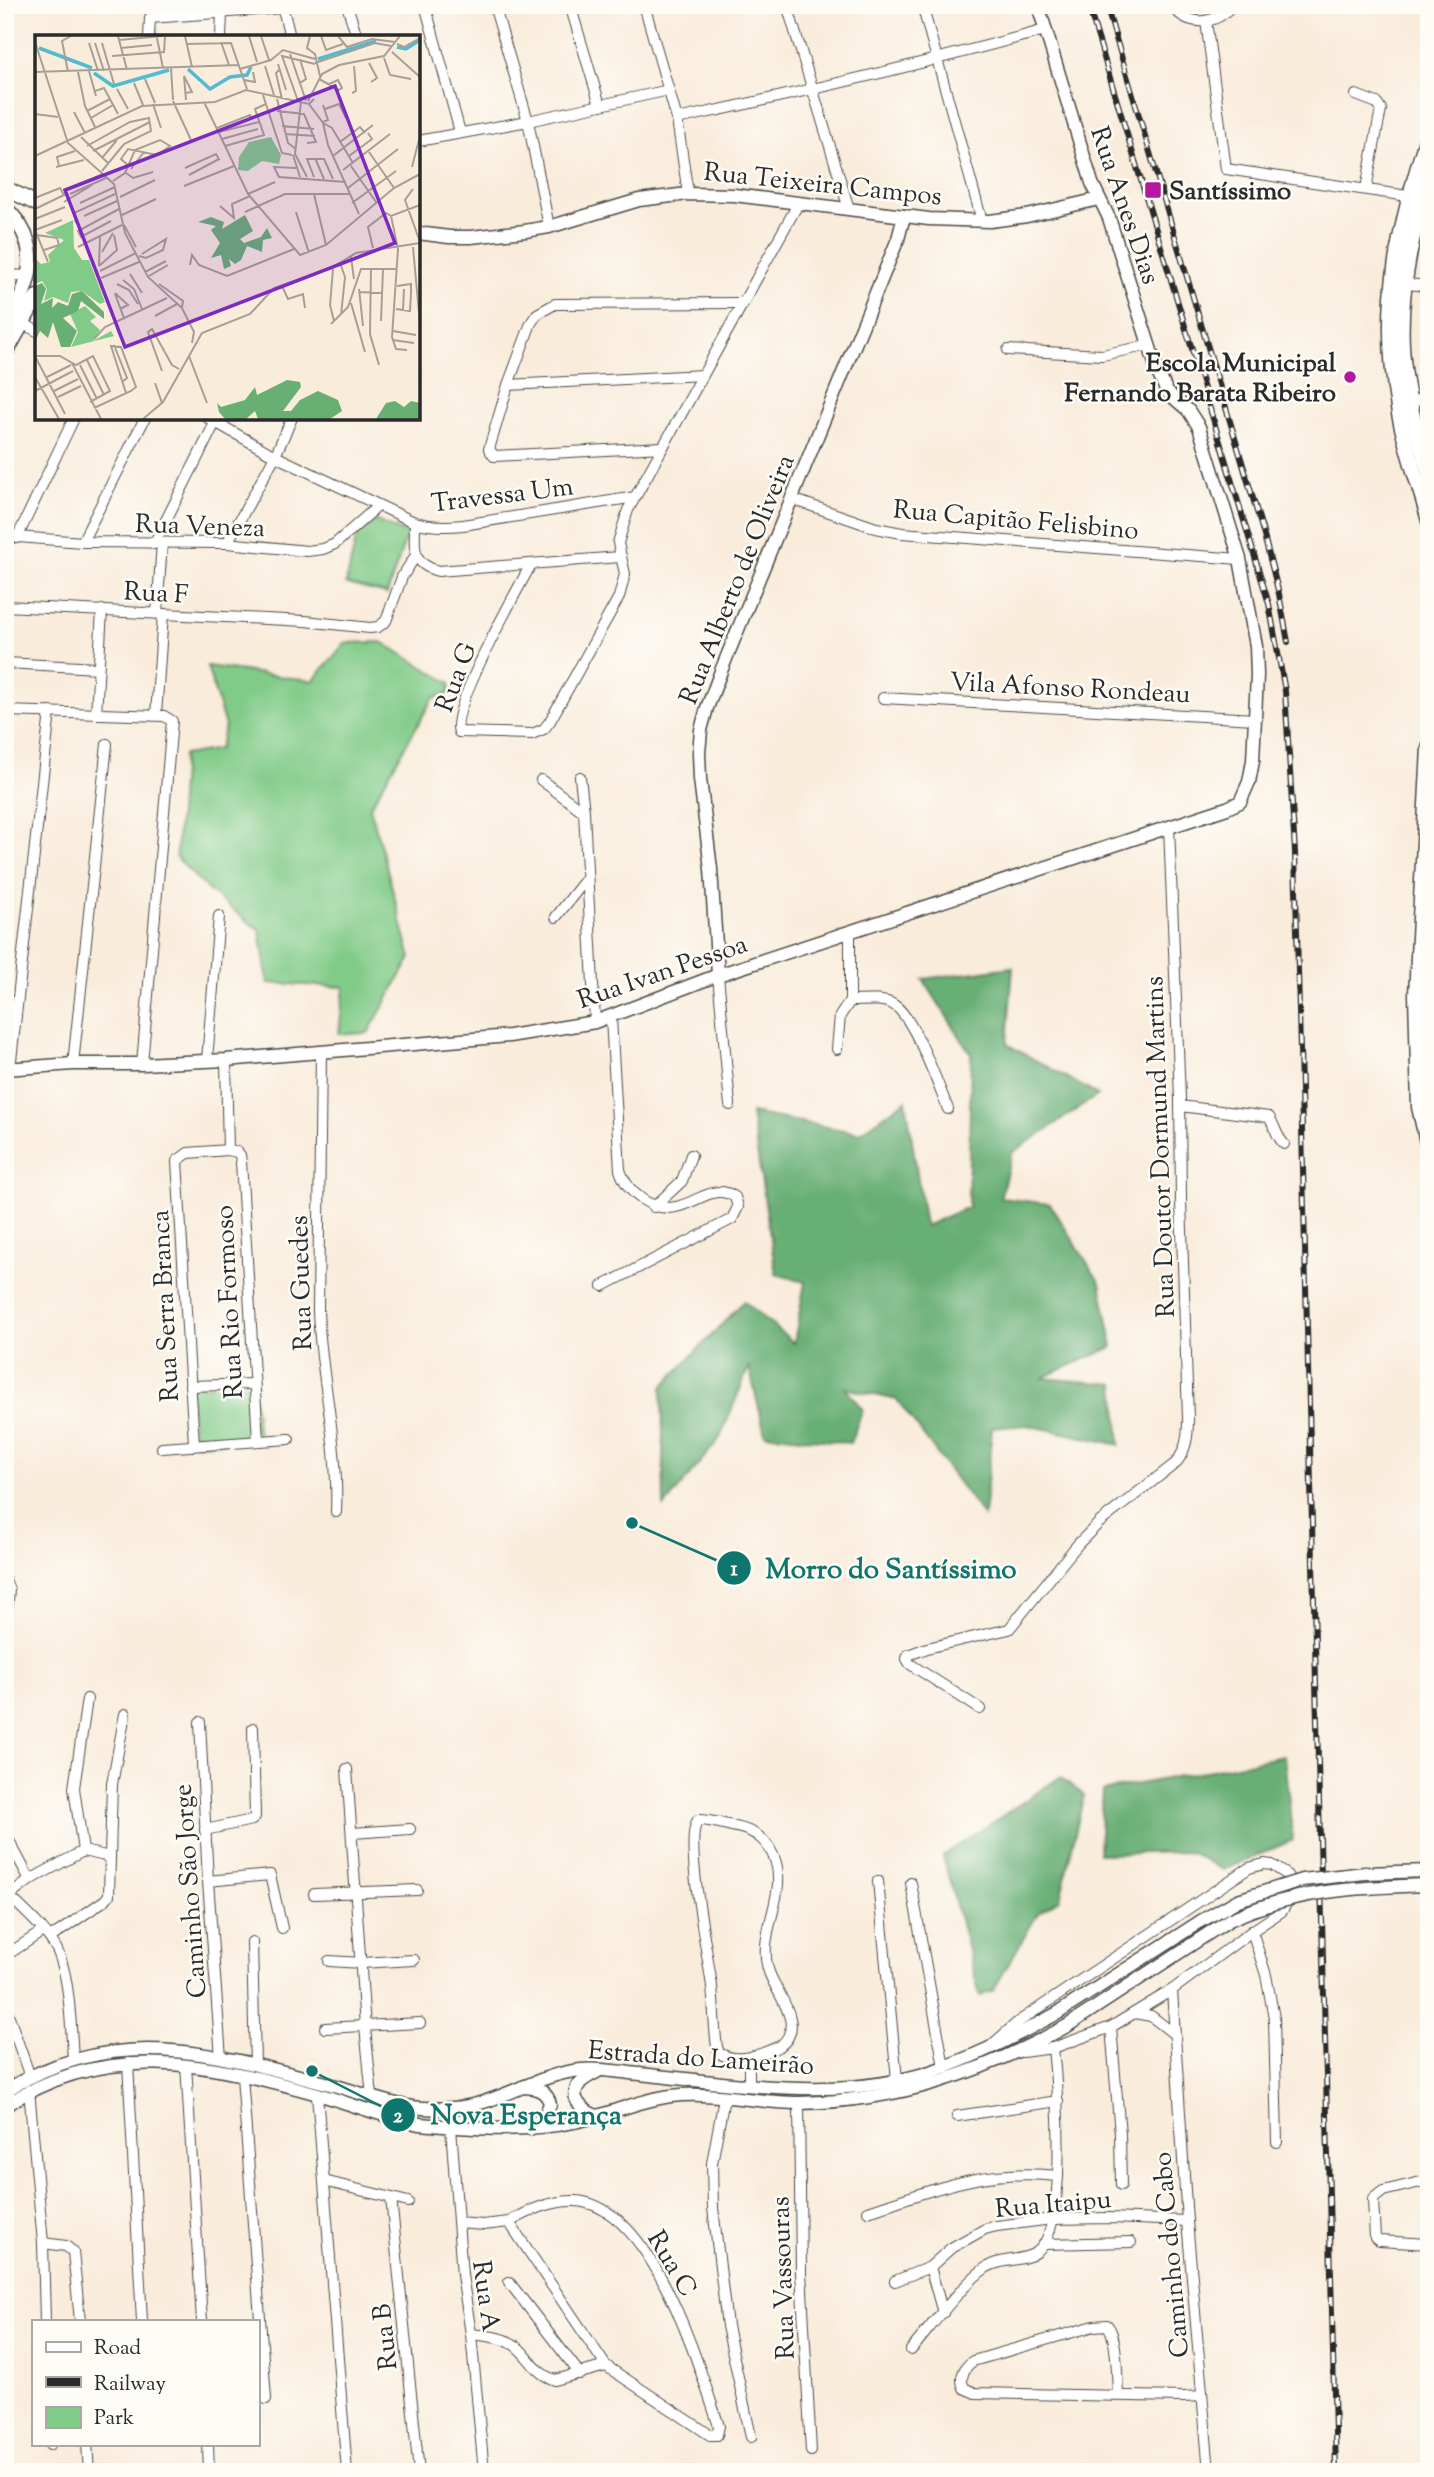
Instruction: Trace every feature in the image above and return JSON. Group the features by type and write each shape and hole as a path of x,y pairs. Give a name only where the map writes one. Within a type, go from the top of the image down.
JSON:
{"main road":[{"path":"1429,131 1408,196 1394,268 1391,342 1398,411 1426,499 1429,521"},
{"path":"1429,176 1415,224 1406,284 1402,347 1415,428 1429,472"},
{"path":"5,188 35,205"},
{"path":"18,221 25,212 35,207"},
{"path":"5,208 18,221 34,258 30,276 5,331"},
{"path":"5,354 35,300"},
{"path":"1429,748 1416,994 1419,1107 1429,1151"}],"street":[{"path":"5,9 10,5"},
{"path":"347,5 356,35"},
{"path":"425,5 460,132"},
{"path":"494,5 528,121 549,227"},
{"path":"570,5 600,105"},
{"path":"644,5 677,118 688,194"},
{"path":"788,5 849,209"},
{"path":"922,5 982,221"},
{"name":"Rua Anes Dias","path":"1038,5 1092,183 1109,218 1158,373 1167,392 1188,410 1199,427 1240,559 1256,646 1255,719 1249,782 1240,802 1227,808"},
{"path":"1171,5 1180,15 1191,21 1214,20 1232,5"},
{"path":"149,35 150,18 282,7 289,35"},
{"path":"221,35 222,13"},
{"path":"1206,21 1226,169 1408,196"},
{"path":"677,118 813,91 1045,30"},
{"path":"420,141 528,121 669,90"},
{"path":"1356,95 1377,103 1381,109 1366,189"},
{"name":"Rua Teixeira Campos","path":"420,233 471,237 549,227 639,200 688,194 734,195 904,216 982,221 1027,216 1099,199"},
{"path":"415,523 416,555 423,565 438,571 620,557 618,543 622,527 635,497 798,204"},
{"name":"Rua Alberto de Oliveira","path":"718,975 711,869 700,779 701,730 716,683 898,239 904,216"},
{"path":"5,275 30,276"},
{"path":"1406,284 1429,286"},
{"path":"662,447 494,456 490,453 489,444 531,323 537,314 555,304 743,303"},
{"path":"22,323 35,330"},
{"path":"1008,350 1102,355 1150,345"},
{"path":"508,385 704,375"},
{"path":"1410,400 1429,401"},
{"path":"17,538 73,420"},
{"path":"82,542 144,420"},
{"path":"156,715 160,613 158,543 213,420 275,456 378,506"},
{"path":"227,543 275,456 291,420"},
{"name":"Travessa Um","path":"378,506 415,523 445,527 635,497"},
{"name":"Rua Capitão Felisbino","path":"792,499 863,524 902,533 1240,559"},
{"name":"Rua Veneza","path":"5,536 82,542 227,543 307,551 323,549 345,536 378,506"},
{"name":"Rua F","path":"5,606 305,621 370,628 383,624 402,577 416,555"},
{"name":"Rua G","path":"530,566 465,695 457,728 459,732 539,733 556,711 610,615 624,582 625,574 620,557"},
{"path":"96,714 102,610"},
{"path":"5,663 98,668"},
{"name":"Vila Afonso Rondeau","path":"883,698 1255,719"},
{"path":"5,711 156,715 172,721 142,1064"},
{"path":"8,1069 50,712"},
{"path":"73,1064 107,744"},
{"path":"580,777 595,1023"},
{"path":"541,780 584,812"},
{"name":"Rua Ivan Pessoa","path":"8,1069 73,1064 226,1060 509,1037 595,1023 718,975 1227,808"},
{"name":"Rua Doutor Dormund Martins","path":"980,1709 910,1664 908,1655 1009,1629 1100,1521 1177,1463 1184,1453 1188,1426 1180,1106 1169,827"},
{"path":"556,917 586,878"},
{"path":"207,1060 219,916"},
{"path":"837,1049 840,1016 850,1001 850,932"},
{"path":"718,975 730,1105"},
{"path":"850,1001 888,1002 902,1012 912,1028 948,1108"},
{"path":"603,1286 732,1219 738,1208 735,1197 727,1192 717,1191 678,1208 661,1209 629,1189 620,1170 611,1018"},
{"name":"Rua Guedes","path":"321,1052 318,1311 337,1483 336,1513"},
{"path":"226,1060 228,1150"},
{"path":"1180,1106 1269,1117 1284,1144"},
{"name":"Rua Rio Formoso","path":"228,1150 237,1152 241,1162 258,1440"},
{"name":"Rua Serra Branca","path":"194,1444 177,1166 179,1158 188,1153 228,1150"},
{"path":"654,1207 682,1181 691,1155"},
{"path":"190,1386 253,1384"},
{"path":"162,1448 289,1439"},
{"path":"5,1520 5,1530"},
{"path":"5,1580 9,1590 5,1630"},
{"path":"83,1851 74,1788 87,1699"},
{"path":"5,1956 105,1900 109,1895 113,1784 125,1714"},
{"name":"Caminho São Jorge","path":"200,1722 221,2058"},
{"path":"205,1830 248,1821 255,1817 253,1728"},
{"path":"348,1769 372,2097"},
{"path":"698,1820 744,1829 758,1835 769,1847 778,1871 778,1887 766,1946 766,1963 789,2012 789,2032 780,2046 749,2058 728,2058 719,2053 717,2047 694,1846 694,1827 698,1820"},
{"path":"352,1833 410,1829"},
{"path":"5,1833 30,1880"},
{"path":"73,2060 59,1953 46,1934 7,1894 83,1851 110,1857"},
{"name":"Estrada do Lameirão","path":"990,2047 1018,2022 1249,1868 1272,1865 1282,1870 1290,1880 1292,1894 1282,1912 1172,1990 1111,2027 1053,2048 1018,2053"},
{"name":"Estrada do Lameirão","path":"5,2091 30,2077 73,2060 118,2050 155,2048 181,2050 255,2065 409,2106 448,2108 480,2104 550,2076 582,2070 749,2086 829,2087 897,2080 944,2067 1058,2013 1238,1900 1301,1880 1365,1873 1429,1871"},
{"path":"208,1881 270,1875 282,1928"},
{"path":"878,1881 897,2080"},
{"path":"911,1883 944,2067"},
{"name":"Estrada do Lameirão","path":"5,2106 29,2090 99,2066 158,2062 242,2076 317,2094 403,2121 451,2127 530,2129 600,2117 673,2096 799,2103 868,2097 912,2090 973,2071 1018,2053 1067,2026 1229,1920 1254,1908 1299,1896 1349,1889 1429,1885"},
{"path":"314,1894 417,1889"},
{"path":"1252,1931 1275,2018 1277,2142"},
{"path":"251,1942 255,2065"},
{"path":"329,1961 361,1963 414,1960"},
{"name":"Caminho do Cabo","path":"1172,1990 1187,2221 1209,2471"},
{"path":"5,2005 30,2077"},
{"path":"1134,2013 1151,2016 1174,2034"},
{"path":"325,2028 420,2023"},
{"path":"1111,2027 1120,2134 1121,2185"},
{"path":"911,2350 983,2270 1000,2261 1034,2254 1044,2244 1052,2219 1058,2176 1058,2101 1053,2048"},
{"path":"749,2058 749,2086"},
{"path":"128,2063 142,2320"},
{"path":"186,2065 202,2320"},
{"path":"600,2117 582,2107 576,2101 576,2095 577,2087 582,2081 601,2070"},
{"path":"242,2076 266,2399"},
{"path":"522,2087 535,2088 546,2094 550,2104 545,2115 530,2129"},
{"path":"29,2090 43,2243 45,2320"},
{"path":"317,2094 347,2472"},
{"path":"724,2098 712,2163 713,2208 730,2343 751,2437"},
{"path":"957,2116 1058,2101"},
{"name":"Rua Vassouras","path":"799,2103 801,2273 811,2451"},
{"name":"Rua A","path":"451,2127 462,2276 471,2334 484,2472"},
{"path":"868,2211 974,2178 1017,2173 1058,2176"},
{"path":"1429,2180 1382,2191 1373,2199 1372,2210 1374,2235 1377,2240 1384,2243 1429,2244"},
{"path":"324,2181 408,2202"},
{"name":"Rua B","path":"391,2198 419,2472"},
{"name":"Rua C","path":"509,2222 541,2206 575,2201 602,2210 636,2238 646,2250 686,2329 719,2426 716,2435 710,2435 606,2366"},
{"name":"Rua Itaipu","path":"895,2281 930,2267 951,2248 985,2229 996,2226 1052,2219 1187,2221"},
{"path":"459,2223 483,2225 509,2222 606,2366 562,2379 546,2377 537,2371 517,2347 494,2337 471,2334"},
{"path":"1044,2244 1131,2242"},
{"path":"43,2243 66,2246 73,2252 80,2320"},
{"path":"930,2267 943,2313"},
{"path":"509,2282 580,2374"},
{"path":"1118,2395 1113,2339 1111,2329 1107,2325 1094,2326 973,2361 965,2368 962,2384 964,2388 975,2393 1118,2395 1202,2396"},
{"path":"87,2446 89,2472"},
{"path":"208,2446 209,2472"},
{"path":"1209,2471 1237,2472"}],"green space":[{"path":"374,520 407,534 387,594 346,584 357,535"},
{"path":"382,642 450,683 449,694 433,698 370,807 411,958 368,1033 339,1034 344,987 268,983 260,931 208,890 176,857 183,755 219,749 225,726 207,666 313,681 345,643"},
{"path":"1013,967 1007,1044 1098,1095 1012,1153 1000,1198 1050,1204 1100,1283 1113,1347 1042,1378 1115,1384 1120,1445 1027,1425 992,1428 984,1517 897,1400 845,1388 863,1410 850,1443 765,1434 749,1367 720,1438 664,1507 662,1387 744,1301 794,1343 805,1282 776,1274 751,1113 860,1133 906,1100 925,1226 968,1207 971,1054 923,979"},
{"path":"253,1384 258,1440 194,1444 190,1386"},
{"path":"1284,1756 1293,1840 1223,1870 1190,1852 1099,1854 1102,1791"},
{"path":"1060,1777 1084,1795 1060,1899 1038,1913 993,1991 980,1996 943,1856"}],"railway":[{"path":"1088,5 1269,604 1285,691 1295,852 1336,2472"},
{"path":"1106,5 1263,532 1288,642"}],"place":[{"name":"Santíssimo","path":"1153,190"},
{"name":"Escola Municipal Fernando Barata Ribeiro","path":"1350,377"},
{"name":"Morro do Santíssimo","path":"632,1523"},
{"name":"Nova Esperança","path":"312,2071"}]}
